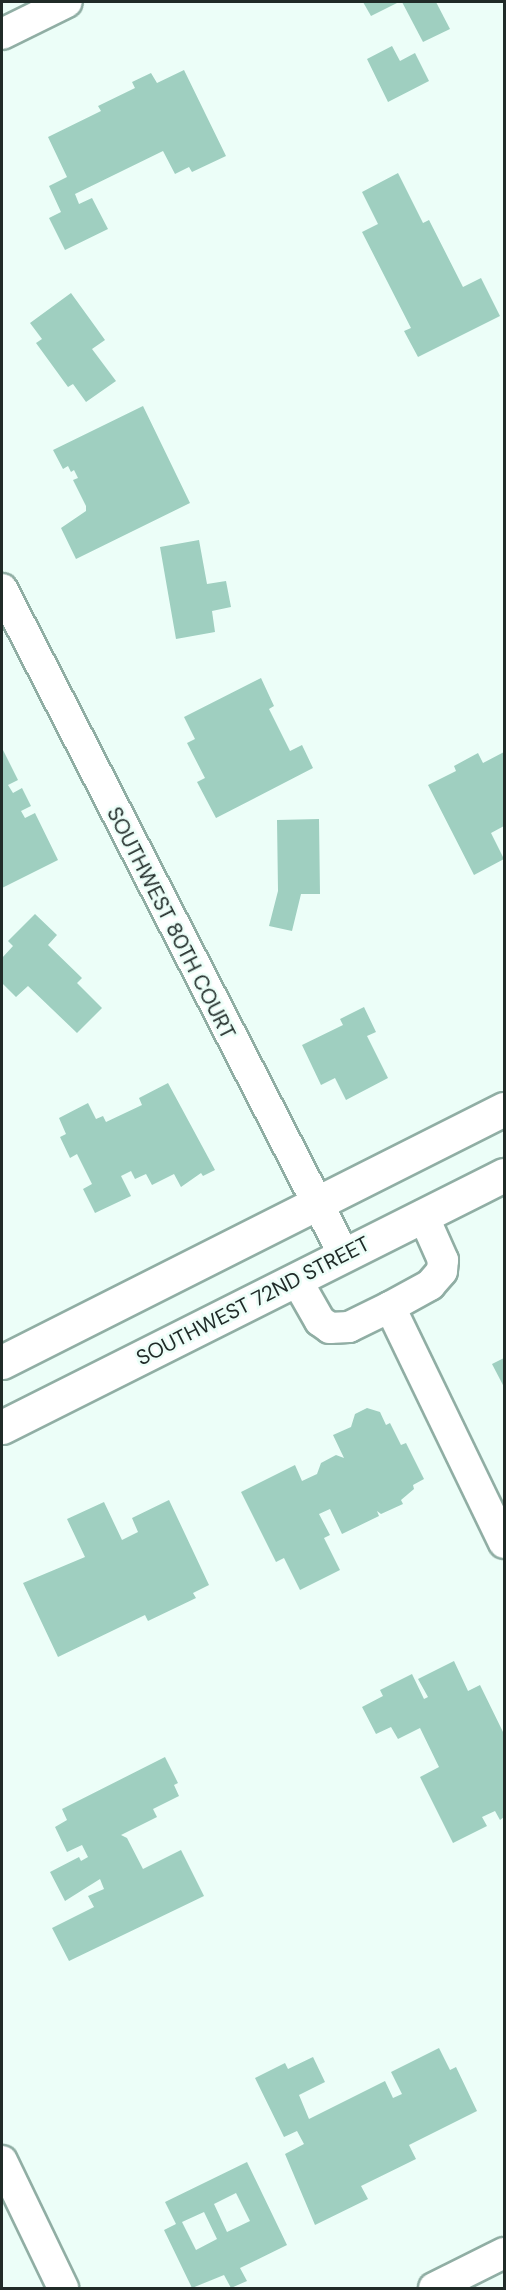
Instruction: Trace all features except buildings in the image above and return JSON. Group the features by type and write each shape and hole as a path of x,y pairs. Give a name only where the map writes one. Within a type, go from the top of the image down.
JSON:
{"main road":[{"path":"2,1362 504,1109"},
{"name":"SOUTHWEST 72ND STREET","path":"2,1427 504,1174"}],"street":[{"path":"2,34 67,2"},
{"name":"SOUTHWEST 80TH COURT","path":"2,589 315,1203 344,1255"},
{"path":"296,1279 320,1321 330,1328 349,1327 390,1307 430,1285 442,1270 443,1260 423,1215"},
{"path":"390,1307 504,1543"},
{"path":"2,2161 63,2289"},
{"path":"434,2289 504,2253"}]}
